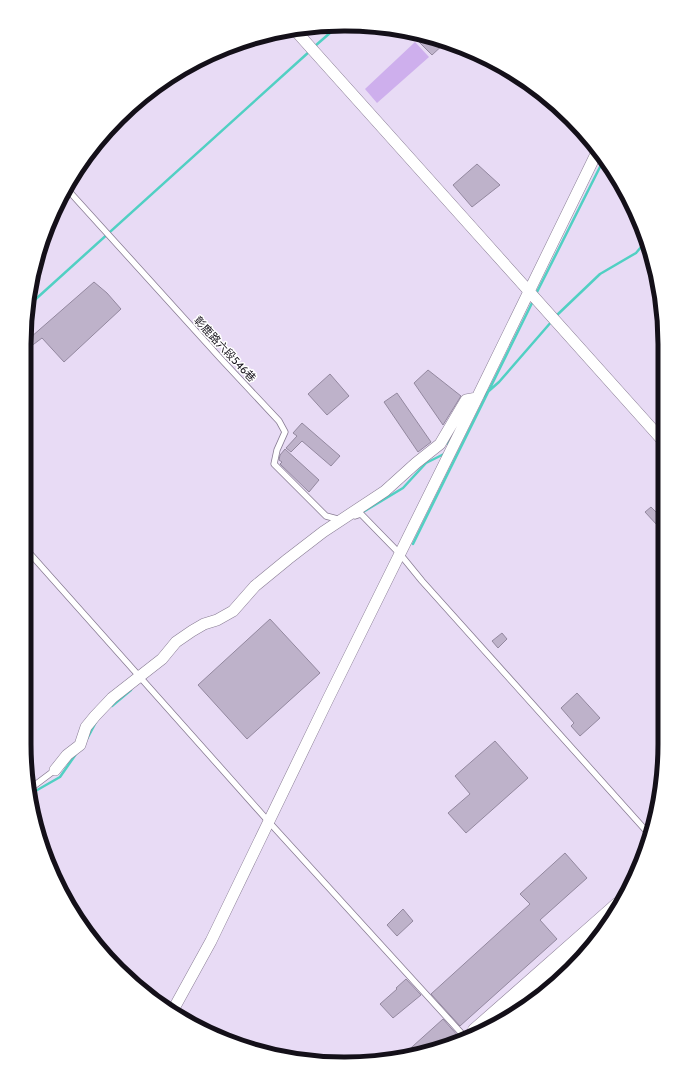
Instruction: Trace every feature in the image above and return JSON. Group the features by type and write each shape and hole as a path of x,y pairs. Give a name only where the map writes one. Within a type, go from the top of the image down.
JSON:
{"street":[{"path":"299,35 658,435"},
{"path":"175,1007 211,942 328,699 595,156"},
{"path":"55,770 67,755 80,744 86,727 112,698 162,659 176,642 204,624 217,620 233,611 255,586 288,558 340,520 385,491 440,444 466,400 477,398"},
{"path":"483,1025 607,915"}],"lane":[{"name":"彰鹿路六段546巷","path":"70,193 279,421 285,432 277,450 274,464 326,516 340,520"},
{"path":"340,520 361,514 400,554 422,581 645,830"},
{"path":"31,555 269,822 462,1034"},
{"path":"34,786 55,770"}],"shaded area":[{"path":"415,42 429,57 377,103 365,89"}],"building":[{"path":"417,40 441,47 432,55"},
{"path":"477,164 500,185 472,207 453,185"},
{"path":"94,282 107,293 121,309 64,362 42,338 31,346 31,337"},
{"path":"428,370 461,396 443,425 414,383"},
{"path":"330,374 349,396 327,415 308,394"},
{"path":"397,393 431,442 418,452 384,402"},
{"path":"302,423 340,456 331,466 302,441 291,452 286,448 297,436 293,433"},
{"path":"285,449 319,480 309,492 280,464 282,462 279,460 280,455"},
{"path":"651,507 656,512 658,510 657,525 645,512"},
{"path":"270,619 320,673 247,739 198,685"},
{"path":"502,633 507,639 498,648 492,641"},
{"path":"577,693 600,718 580,736 571,726 574,723 561,708"},
{"path":"495,741 528,778 466,833 448,813 470,794 455,776"},
{"path":"565,853 587,878 540,920 557,939 460,1026 431,994 530,904 520,894"},
{"path":"403,909 413,921 397,936 387,925"},
{"path":"406,979 421,995 393,1018 380,1004"},
{"path":"443,1019 458,1035 426,1046 408,1050"}],"waterway":[{"path":"315,46 332,32"},
{"path":"35,300 310,51"},
{"path":"536,294 601,165"},
{"path":"556,316 600,274 636,253 642,246"},
{"path":"413,544 533,301"},
{"path":"482,397 499,382 552,321"},
{"path":"448,444 453,432"},
{"path":"363,512 403,488 426,463 444,454"},
{"path":"112,706 131,690"},
{"path":"87,739 96,722"},
{"path":"35,791 60,777 76,754"}]}
